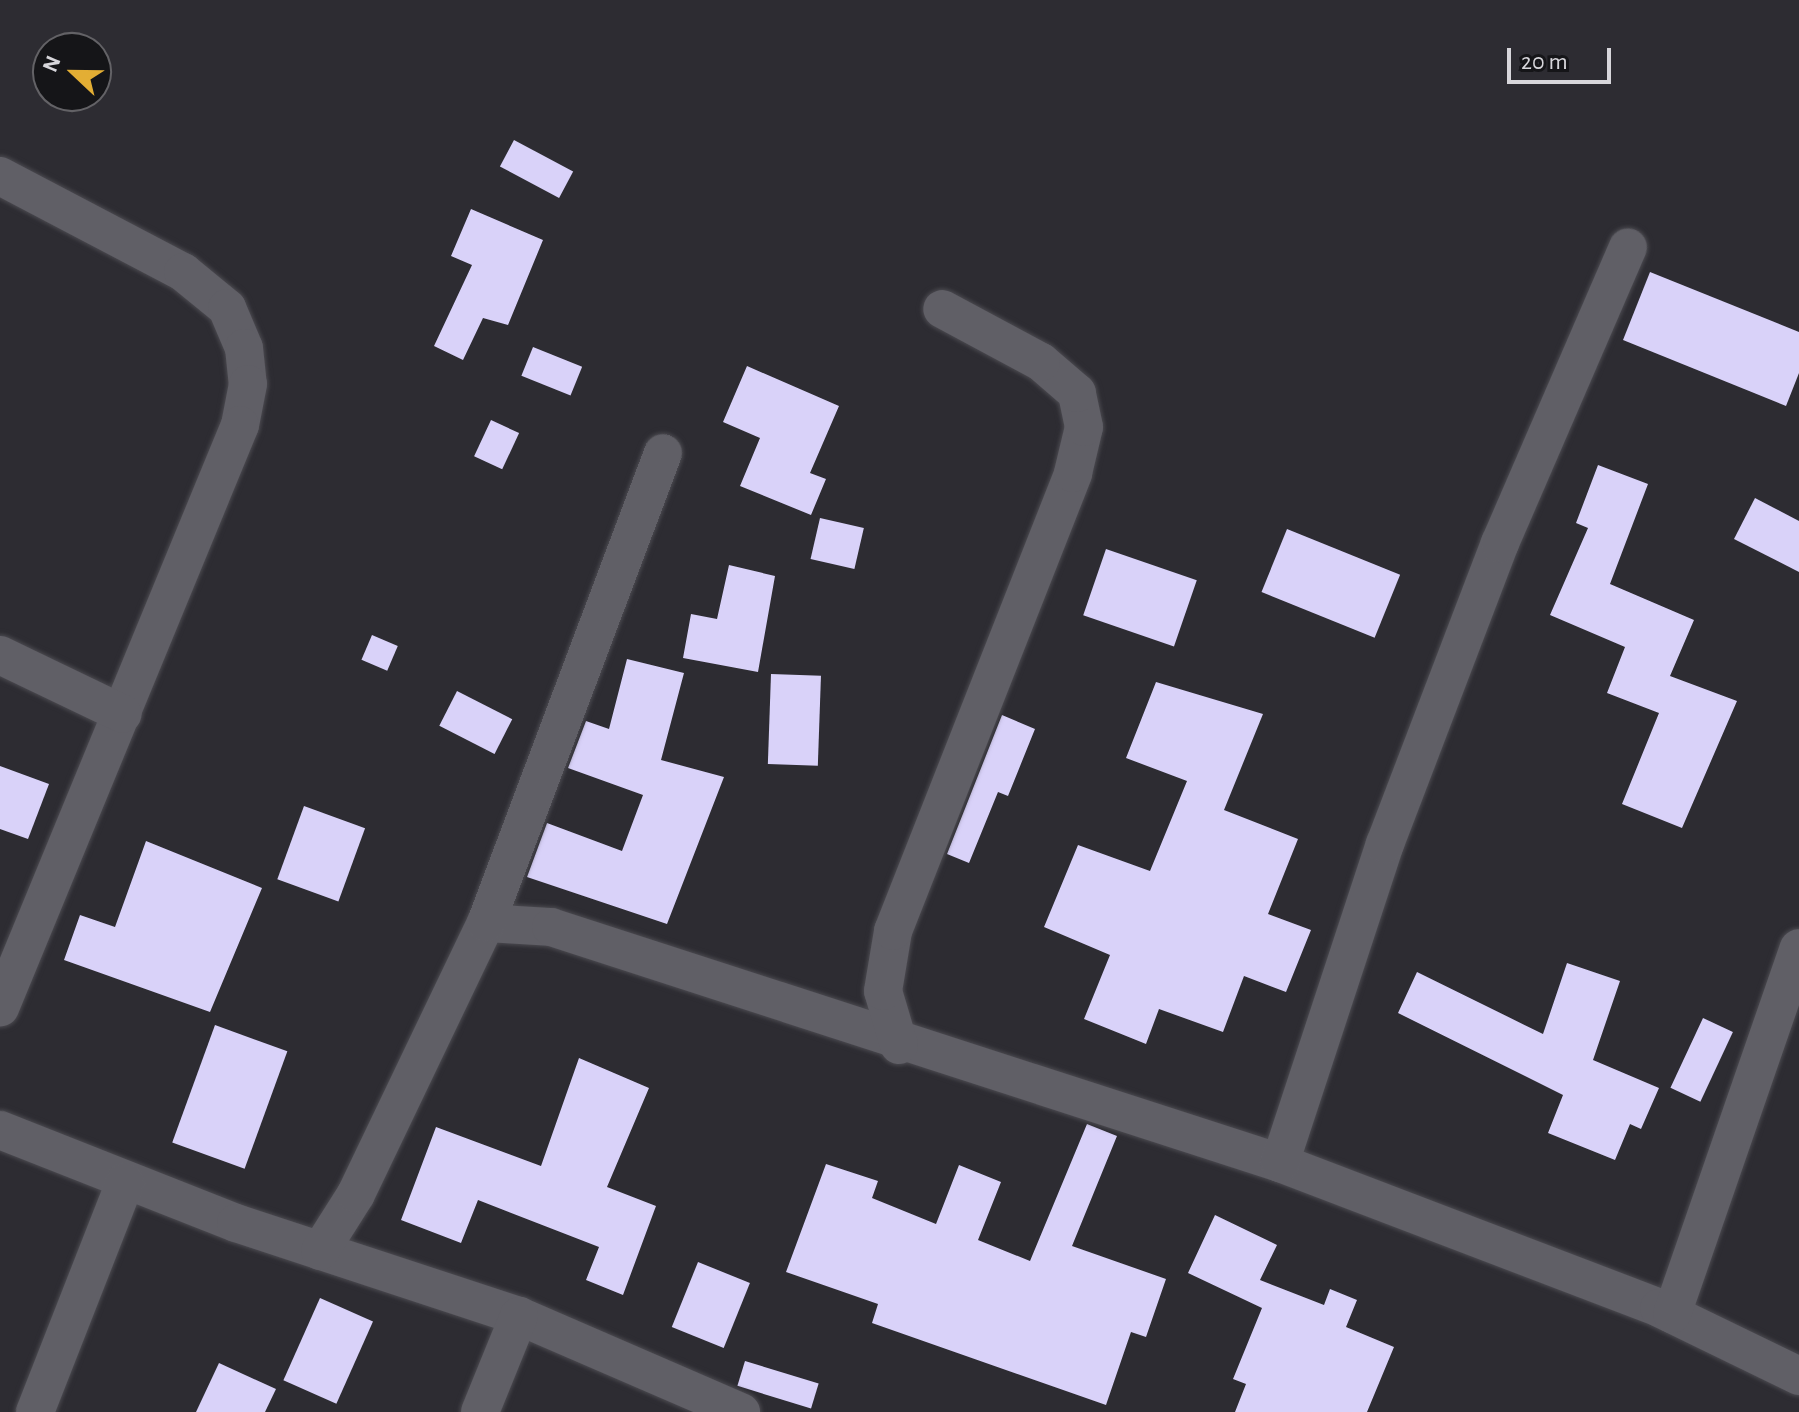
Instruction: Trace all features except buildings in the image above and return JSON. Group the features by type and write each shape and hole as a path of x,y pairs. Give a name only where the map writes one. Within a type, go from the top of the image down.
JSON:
{"street":[{"path":"0,176 183,272 227,308 244,348 248,384 240,425 0,1008"},
{"path":"1280,1163 1390,829 1500,543 1628,247"},
{"path":"899,1045 883,991 913,874 1073,473 1084,427 1077,393 1041,362 942,309"},
{"path":"320,1251 356,1194 486,923 663,453"},
{"path":"0,655 123,714"},
{"path":"486,923 551,927 899,1045 1280,1163 1672,1314 1799,1376"},
{"path":"1672,1314 1799,948"},
{"path":"846,1027 883,991"},
{"path":"0,1130 125,1182 320,1251 519,1316 741,1412"},
{"path":"35,1412 125,1182"},
{"path":"480,1412 519,1316"}]}
